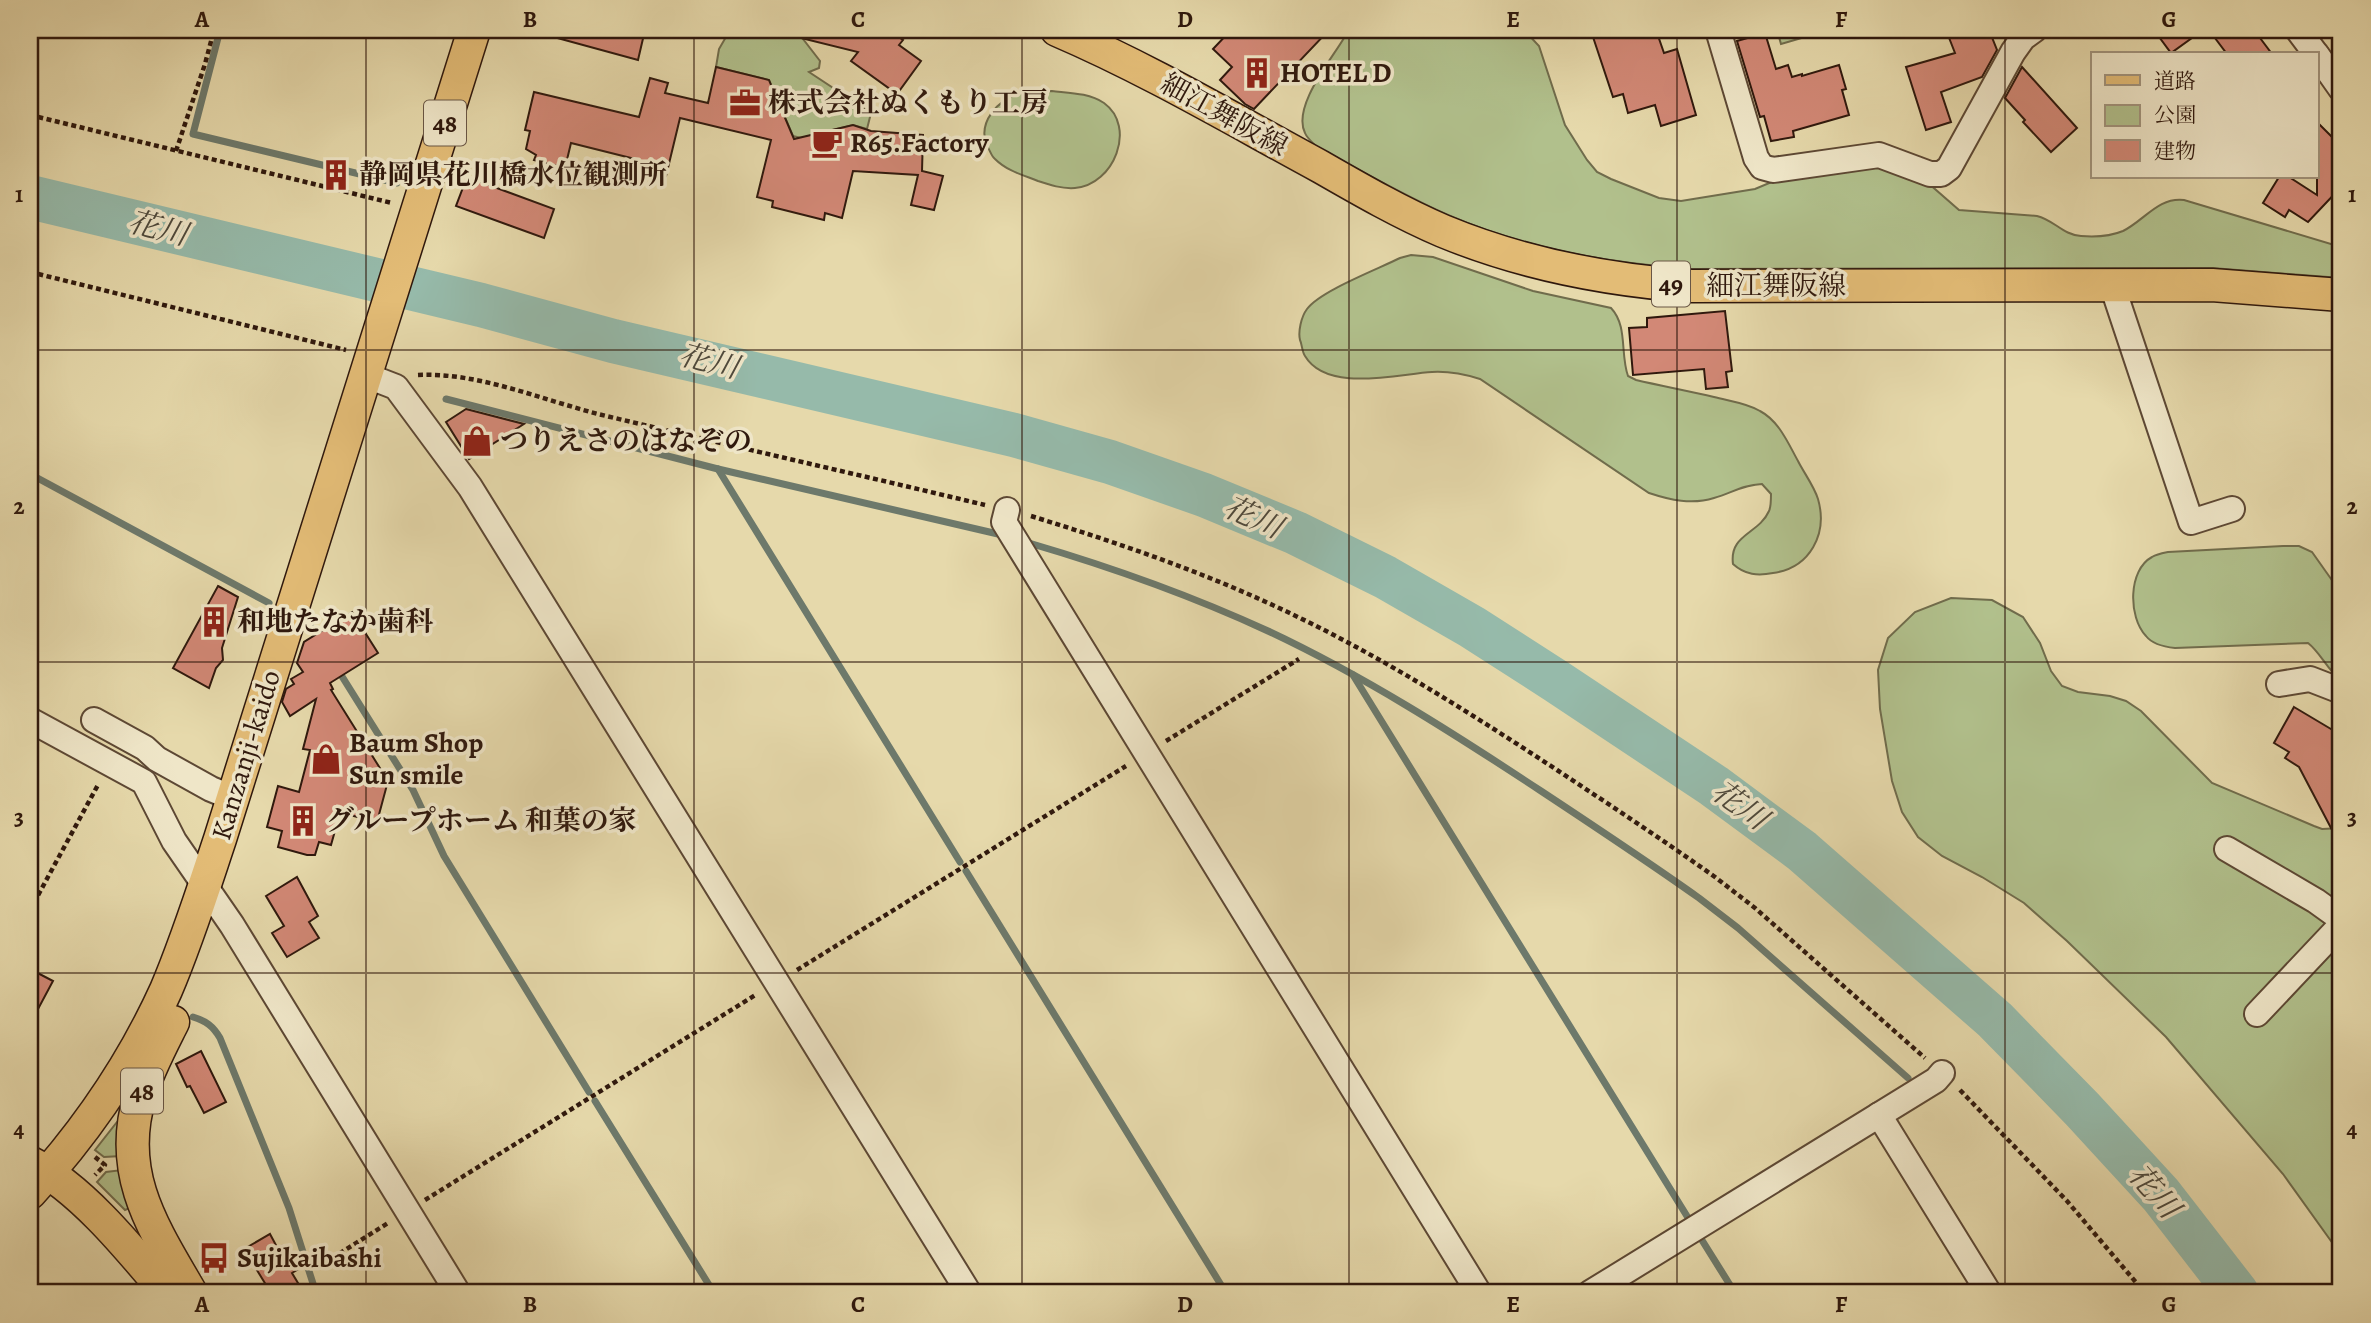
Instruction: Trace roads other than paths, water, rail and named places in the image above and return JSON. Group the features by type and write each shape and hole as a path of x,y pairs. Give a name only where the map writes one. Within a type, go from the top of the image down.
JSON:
{"main road":[{"name":"Kanzanji-kaido","path":"167,1293 114,1233 36,1176 96,1114 144,1034 183,948 233,798 474,30"},
{"name":"細江舞阪線","path":"1057,30 1153,76 1398,210 1492,249 1590,275 1691,286 2257,287 2341,295"},
{"name":"48","path":"191,1293 155,1230 139,1192 133,1162 132,1132 141,1093 188,989 198,957 205,886"}],"street":[{"path":"1718,30 1756,158 1762,167 1773,170 1879,155 1930,174 1941,174 1949,168 2013,52 2023,38 2034,30"},
{"path":"2298,30 2314,52"},
{"path":"2318,58 2341,89"},
{"path":"2112,285 2191,522 2232,509"},
{"path":"369,361 396,387 470,487 969,1293"},
{"path":"1007,510 1004,522 1479,1293"},
{"path":"2279,684 2310,679 2341,691"},
{"path":"30,720 144,782 174,841 232,925 458,1293"},
{"path":"94,720 145,748 157,760 233,798"},
{"path":"2227,849 2316,901 2341,919"},
{"path":"2257,1014 2341,925"},
{"path":"1590,1293 1936,1080 1942,1073"},
{"path":"1879,1115 1989,1293"}],"waterway":[{"path":"220,30 193,134 397,183"},
{"name":"花川","path":"30,197 481,305 613,341 1014,435 1110,462 1204,495 1296,533 1385,577 1472,627 1556,681 1714,786 1802,851 1995,1020 2161,1195 2237,1293"},
{"path":"446,399 718,469 998,534"},
{"path":"718,469 960,862"},
{"path":"30,474 269,603"},
{"path":"1029,543 1150,582 1209,605 1304,648 1408,706 1541,791 1699,898 1738,928 1908,1078"},
{"path":"310,625 321,642"},
{"path":"338,670 413,790 444,856 589,1092"},
{"path":"1353,675 1690,1221"},
{"path":"966,871 1226,1293"},
{"path":"193,1017 209,1024 220,1038 289,1208 316,1293"},
{"path":"595,1101 714,1293"},
{"path":"1700,1237 1735,1293"}],"place":[{"name":"HOTEL D","path":"1257,73"},
{"name":"株式会社ぬくもり工房","path":"745,103"},
{"name":"R65.Factory","path":"827,143"},
{"name":"静岡県花川橋水位観測所","path":"336,175"},
{"name":"つりえさのはなぞの","path":"477,441"},
{"name":"和地たなか歯科","path":"214,622"},
{"name":"Baum Shop Sun smile","path":"326,759"},
{"name":"グループホーム 和葉の家","path":"303,821"},
{"name":"Sujikaibashi","path":"214,1258"}]}
